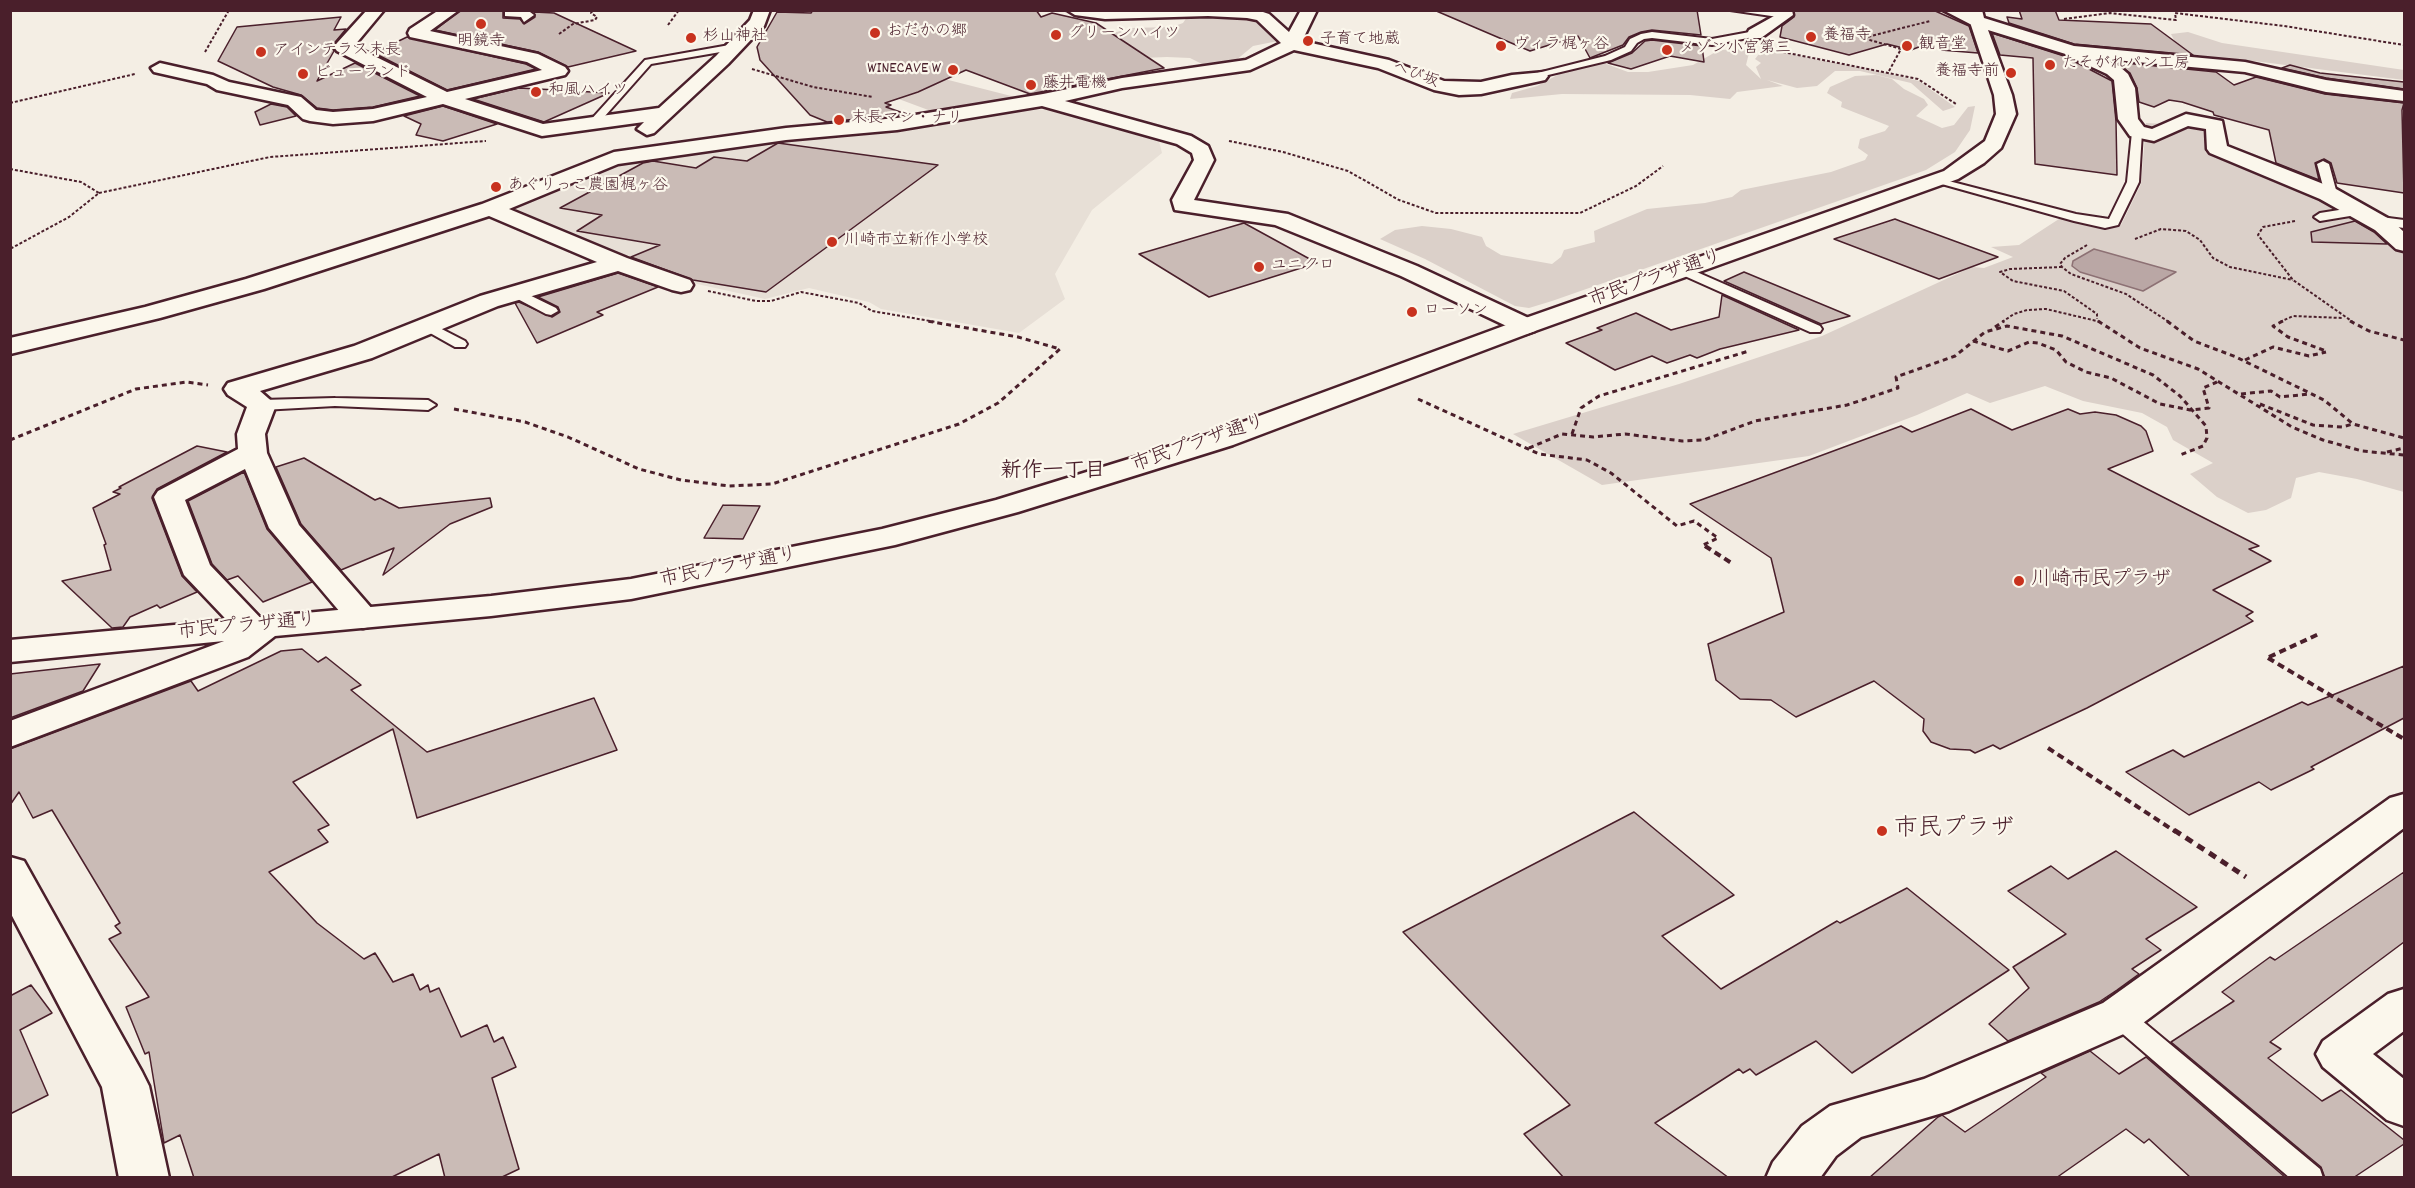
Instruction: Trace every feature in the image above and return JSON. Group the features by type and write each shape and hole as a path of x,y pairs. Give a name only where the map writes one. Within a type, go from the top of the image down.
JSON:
{"street":[{"path":"376,10 343,47 444,98 542,130 664,114"},
{"path":"159,68 213,80 223,86 294,101 310,115 333,118 373,115 559,71 532,58 416,33 451,10"},
{"path":"614,158 729,53 758,22 762,10"},
{"path":"1075,10 1105,14 1208,11 1247,14 1263,17 1292,44"},
{"path":"10,346 151,313 255,284 490,208 614,158 786,134 886,126 1043,100 1122,83 1250,64 1292,44 1309,10"},
{"path":"1755,34 1784,13"},
{"path":"1965,14 2072,51 2112,70 2122,78 2126,88 2128,119 2137,132 2154,135 2186,120 2215,125 2217,149 2328,194 2365,215 2404,244"},
{"name":"市民プラザ通り","path":"10,651 490,606 631,589 884,538 1006,506 1223,439 1526,326 1937,181 1977,159 1994,144 2006,114 2003,95 1965,14"},
{"name":"へび坂","path":"1292,44 1383,64 1440,86 1481,88 1539,76"},
{"path":"2072,51 2245,67 2326,86 2404,96"},
{"path":"1043,100 1184,140 1202,150 1204,160 1183,200 1183,205 1280,219 1409,271 1526,326"},
{"path":"490,208 619,263 681,285"},
{"path":"363,618 285,528 253,453 250,397 517,293 619,263"},
{"path":"10,735 236,648 262,627 195,568 170,497 253,453"},
{"path":"1791,1178 1819,1142 1847,1121 1932,1097 2119,1016 2404,808"},
{"path":"10,872 125,1086 144,1178"},
{"path":"2404,1007 2338,1054 2404,1106"}],"lane":[{"path":"1734,10 1784,13"},
{"path":"1512,80 1608,58 1628,50 1633,41 1641,37 1652,35 1712,42 1733,40 1755,34"},
{"path":"593,123 648,62 729,53"},
{"path":"1937,181 2074,217 2105,224 2114,222 2133,182 2137,132"},
{"path":"2323,164 2330,190 2328,194"},
{"path":"2320,217 2365,215 2404,224"},
{"path":"1683,270 1815,329"},
{"path":"517,293 551,311"},
{"path":"428,326 460,344"},
{"path":"250,397 428,405"},
{"path":"2119,1016 2310,1178"}],"path":[{"path":"559,34 573,24 595,20 597,16 591,13 593,10"},
{"path":"668,25 679,10"},
{"path":"2064,19 2110,13 2176,20 2175,13 2284,26 2404,45"},
{"path":"1889,71 1901,49 1863,38 1965,14"},
{"path":"1775,51 1889,71 1918,80 1956,104"},
{"path":"729,53 813,87 877,98"},
{"path":"10,249 69,217 99,193 270,157 456,145 542,130"},
{"path":"1219,138 1283,152 1348,171 1408,204 1436,213 1580,213 1636,186 1663,166"},
{"path":"10,169 81,182 99,193"},
{"path":"2305,221 2283,221 2263,226 2258,235 2293,280 2346,318 2369,331 2404,340"},
{"path":"2130,241 2150,231 2186,231 2200,240 2213,258 2230,267 2293,280"},
{"path":"2062,267 2060,264 2065,258 2089,243"},
{"path":"2097,320 2095,317 2097,314 2072,299 2064,291 2013,280 2000,272 2010,269 2062,267 2071,274 2126,294 2194,341 2244,361 2324,399 2353,424 2404,438"},
{"path":"428,405 525,422 568,437 639,469 681,480 729,486 772,484 959,424 998,403 1060,349 1018,338 872,311 859,303 801,292 771,301 756,301 681,285"},
{"path":"1529,448 1562,434 1593,437 1625,434 1682,441 1704,440 1755,421 1847,405 1898,388 1896,377 1955,356 1973,341 2027,310 2046,309 2097,320 2140,348 2198,369 2292,427 2323,440 2362,451 2404,455"},
{"path":"2244,361 2273,347 2309,356 2326,351 2288,337 2273,326 2293,316 2346,318"},
{"path":"1994,328 2007,326 2042,330 2102,351 2153,375 2180,396 2206,426 2207,438 2203,446 2180,455"},
{"path":"1973,341 2008,351 2029,342 2038,343 2056,350 2066,362 2086,372 2111,378 2160,404 2190,410 2209,408 2203,388 2217,382"},
{"path":"1572,434 1581,408 1599,396 1749,351"},
{"path":"10,440 136,389 186,382 250,397"},
{"path":"2241,394 2271,391 2280,397 2310,394"},
{"path":"1418,399 1539,454 1587,460 1611,473 1677,526 1694,521 1718,538 1703,545 1733,564"},
{"path":"2251,401 2313,425 2342,427 2353,424"},
{"path":"2362,451 2404,448"},
{"path":"2321,633 2268,658 2404,739"},
{"path":"2048,748 2279,899"}],"shaded area":[{"path":"1200,13 1217,13 1254,19 1278,41 1253,46 1235,61 1222,65 1204,65 1190,58 1167,57 1041,62 921,73 1019,98 946,110 931,111 888,95 885,48 1103,36 1131,28 1172,27 1183,23 1187,17"},
{"path":"2188,32 2222,43 2404,70 2404,80 2254,61 2241,63 2099,43 2175,42 2171,34"},
{"path":"1750,49 1746,65 1761,79 1756,67 1761,63 1755,59 1759,54 1778,52 1919,81 1955,107 1943,111 1911,83 1860,71 1835,71 1817,86 1797,88 1767,80 1783,86 1737,92 1730,99 1690,95 1562,94 1510,99 1512,93 1537,86 1563,72 1601,62 1628,72 1648,72 1693,65 1719,50"},
{"path":"1876,75 1892,79 1904,89 1924,99 1928,105 1916,116 1942,128 1954,125 1968,107 1975,106 1970,130 1955,152 1926,170 1552,301 1529,308 1515,306 1425,259 1380,239 1395,230 1422,226 1451,229 1482,237 1486,246 1501,255 1552,264 1561,257 1564,250 1595,242 1594,231 1647,209 1705,203 1732,197 1741,190 1831,172 1865,160 1868,155 1858,148 1860,139 1885,131 1889,126 1841,107 1842,102 1827,93 1830,87 1855,76"},
{"name":"川崎市立新作小学校","path":"1031,109 1047,110 1159,141 1162,153 1092,210 1055,274 1065,299 1019,333 881,309 869,302 809,288 765,299 679,280 514,210 517,205 607,166 715,148 877,134"},
{"path":"2146,123 2205,126 2205,152 2246,165 2378,225 2404,249 2404,492 2357,479 2319,472 2296,478 2291,498 2266,510 2248,513 2217,497 2190,474 2213,463 2173,440 2167,427 2142,413 2083,401 2045,386 1990,403 1967,393 1917,415 1809,456 1602,485 1513,434 1679,384 1822,336 1972,267 1984,268 2013,257 1991,247 2019,245 2062,217 2103,227 2121,225 2141,184"},
{"path":"2094,249 2176,272 2143,291 2080,272 2072,266 2073,261"}],"building":[{"path":"461,10 503,10 503,18 520,19 524,24 535,17 534,12 554,13 636,51 568,67 538,52 435,30"},
{"path":"813,10 1036,10 1041,17 1052,13 1096,23 1164,68 1030,94 966,70 918,92 885,103 891,105 886,107 906,114 827,122 810,115 760,60 757,47 777,12 811,13"},
{"path":"1434,10 1697,10 1701,35 1652,30 1641,32 1629,37 1623,45 1590,58 1578,36 1530,51"},
{"path":"1794,10 1933,10 1969,26 1978,53 1941,50 1937,40 1911,50 1887,44 1849,55 1780,37 1782,26 1794,17"},
{"path":"2019,10 2055,10 2059,20 2151,24 2193,55 2074,44 2009,23 2007,17 2022,19"},
{"path":"341,17 334,30 346,29 332,46 334,51 317,81 355,63 420,96 373,107 333,110 317,108 301,95 273,87 218,61 237,27"},
{"path":"1992,33 2064,56 2112,81 2116,121 2117,175 2035,164 2033,58 2000,55"},
{"path":"407,37 526,64 536,69 447,90 374,53"},
{"path":"1645,41 1702,46 1704,62 1670,56 1631,69 1608,63 1632,53"},
{"path":"2116,62 2216,72 2234,85 2256,77 2325,94 2404,103 2402,110 2404,193 2337,183 2331,163 2324,159 2315,163 2319,180 2276,163 2269,130 2214,115 2213,112 2182,102 2169,100 2154,107 2139,102 2137,88 2130,73"},
{"path":"2290,65 2320,73 2404,82 2404,89 2326,78 2282,68"},
{"path":"519,88 609,93 544,122 473,99"},
{"path":"271,104 287,107 296,116 260,125 255,112"},
{"path":"443,106 497,124 443,141 416,135 421,124 404,116"},
{"path":"778,143 938,165 766,292 693,280 631,257 660,245 577,231 602,215 560,208 643,163 653,161 696,168 714,157 747,161"},
{"path":"1895,219 1998,257 1939,279 1834,239"},
{"path":"2355,221 2374,232 2387,244 2312,242 2311,232"},
{"path":"1244,223 1317,263 1209,297 1139,254"},
{"path":"1744,272 1850,316 1821,324 1724,281"},
{"path":"618,273 658,287 597,312 603,315 537,343 515,303 519,302 552,317 560,312 558,307 538,297"},
{"path":"1722,295 1799,330 1720,349 1697,358 1690,355 1667,363 1652,356 1615,370 1566,343 1602,330 1597,328 1636,313 1671,330 1719,317"},
{"name":"川崎市民プラザ","path":"1971,409 2012,430 2068,409 2080,414 2095,412 2116,415 2141,426 2146,431 2153,451 2108,469 2259,546 2249,549 2271,561 2213,590 2253,612 2246,616 2253,621 2087,708 2000,749 1993,745 1975,753 1970,750 1950,749 1931,742 1923,731 1924,719 1874,681 1796,717 1771,700 1740,699 1716,680 1708,644 1784,612 1771,558 1690,504 1901,426 1912,432"},
{"path":"197,446 227,452 157,489 152,498 182,576 197,592 160,608 157,605 130,617 123,627 112,628 62,581 111,570 104,545 106,544 93,508 120,494 113,492 121,488 119,487"},
{"path":"304,458 375,500 380,498 399,508 490,498 492,507 450,524 383,575 394,548 341,570 301,524 276,467"},
{"path":"244,472 267,529 312,582 263,602 238,576 227,580 212,564 188,501"},
{"path":"723,505 760,506 743,539 704,538"},
{"path":"302,649 318,662 326,657 361,685 351,690 427,752 594,698 617,750 417,818 393,729 293,782 329,825 318,830 328,842 269,872 317,923 364,959 375,953 393,982 413,974 420,990 428,985 430,992 439,988 461,1037 487,1025 494,1042 503,1037 516,1067 492,1078 519,1169 500,1178 445,1178 439,1154 390,1178 194,1178 180,1135 164,1143 149,1052 145,1054 126,1007 149,997 109,939 121,933 115,926 120,923 52,810 33,818 19,792 10,805 10,749 191,681 198,691 281,651"},
{"path":"100,664 83,691 10,718 10,674"},
{"path":"2404,666 2404,718 2311,767 2314,769 2271,790 2259,782 2189,815 2126,772 2173,750 2184,757 2302,702 2308,705"},
{"path":"1634,812 1734,895 1662,936 1721,989 1837,921 1840,923 1907,888 2009,970 1852,1073 1816,1041 1756,1075 1750,1069 1743,1073 1739,1069 1655,1123 1729,1178 1564,1178 1524,1134 1570,1105 1403,932"},
{"path":"2116,851 2197,907 2146,939 2161,950 2132,969 2139,974 2117,990 2099,1002 2008,1041 1989,1024 2029,988 2013,967 2066,934 2008,891 2051,866 2068,879"},
{"path":"2404,872 2404,942 2270,1042 2281,1049 2268,1058 2322,1101 2341,1090 2404,1140 2404,1144 2353,1178 2325,1178 2321,1167 2171,1042 2234,1001 2222,992 2270,957 2275,960"},
{"path":"31,985 52,1013 20,1030 48,1095 10,1114 10,996"},
{"path":"2090,1051 2119,1074 2146,1057 2286,1178 2191,1178 2149,1139 2144,1143 2126,1129 2056,1178 1869,1178 1938,1117 1942,1115 1965,1132 2046,1077 2041,1073"}],"place":[{"name":"明鏡寺","path":"481,24"},
{"name":"おだかの郷","path":"875,33"},
{"name":"グリーンハイツ","path":"1056,35"},
{"name":"養福寺","path":"1811,37"},
{"name":"杉山神社","path":"691,38"},
{"name":"子育て地蔵","path":"1308,41"},
{"name":"ヴィラ梶ヶ谷","path":"1501,46"},
{"name":"観音堂","path":"1907,46"},
{"name":"メゾン小宮第三","path":"1667,50"},
{"name":"アインテラス末長","path":"261,52"},
{"name":"たそがれパン工房","path":"2050,65"},
{"name":"WINECAVE W","path":"953,70"},
{"name":"養福寺前","path":"2011,73"},
{"name":"ビューランド","path":"303,74"},
{"name":"藤井電機","path":"1031,85"},
{"name":"和風ハイツ","path":"536,92"},
{"name":"末長マシ・ナリ","path":"839,120"},
{"name":"あぐりっこ農園梶ヶ谷","path":"496,187"},
{"name":"川崎市立新作小学校","path":"832,242"},
{"name":"ユニクロ","path":"1259,267"},
{"name":"ローソン","path":"1412,312"},
{"name":"川崎市民プラザ","path":"2019,581"},
{"name":"市民プラザ","path":"1882,831"}],"district":[{"name":"新作一丁目","path":"1053,473"}]}
